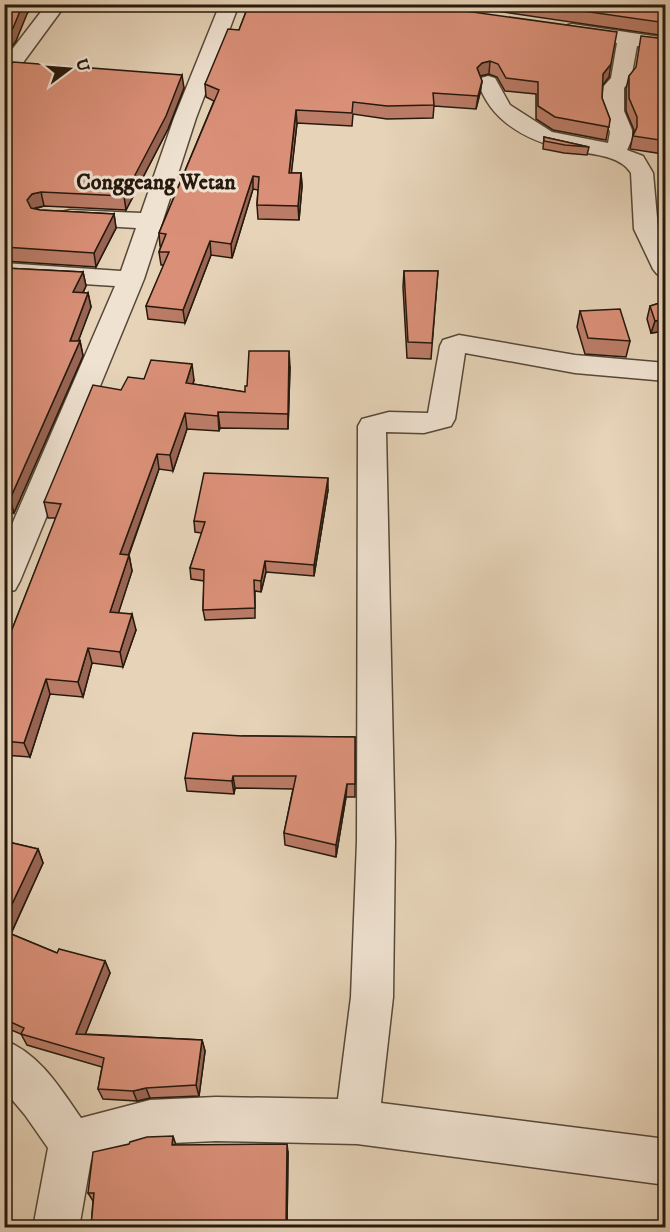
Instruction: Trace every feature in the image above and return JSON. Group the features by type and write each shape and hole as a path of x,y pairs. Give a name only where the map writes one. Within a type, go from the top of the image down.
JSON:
{"street":[{"path":"4,75 57,4"},
{"path":"4,581 131,279 185,118 230,4"},
{"path":"615,153 621,139 621,130 618,128 613,111 614,87 621,79 635,39 666,22"},
{"path":"559,28 666,44"},
{"path":"488,82 493,97 502,110 544,136 571,144 594,146 635,160 642,173 646,229 666,268"},
{"path":"44,215 149,221"},
{"path":"4,271 131,279"},
{"path":"357,1122 372,997 376,841 372,426 381,422 429,422 441,419 453,346 459,343 575,364 666,372"},
{"path":"4,1061 14,1067 44,1104 70,1143 56,1227"},
{"path":"70,1143 150,1122 216,1119 357,1122 666,1162"}],"building":[{"path":"4,4 23,4 13,28 4,39"},
{"path":"249,4 406,4 617,32 611,64 603,74 602,98 610,119 609,127 555,117 538,106 538,82 506,78 498,64 490,61 482,63 477,68 482,81 478,96 433,93 434,105 387,106 353,102 352,113 296,110 289,173 301,173 298,206 257,205 259,177 253,176 231,244 210,241 183,310 146,306 169,252 159,252 166,234 159,233 219,90 205,84 228,29 239,30"},
{"path":"534,4 666,4 666,23"},
{"path":"641,36 666,39 666,141 633,136 637,127 637,117 629,98 629,76 636,67"},
{"path":"13,62 182,75 166,116 124,196 41,192 32,194 27,200 31,208 40,210 114,214 94,253 4,247 4,69 9,68"},
{"path":"544,137 589,147 544,141"},
{"path":"4,268 83,272 73,292 88,293 70,341 80,341 10,499 4,499 4,305 11,290 4,290"},
{"path":"404,271 438,271 432,343 408,342"},
{"path":"666,301 666,319 655,321 650,306"},
{"path":"620,309 630,341 588,338 580,311"},
{"path":"249,351 289,351 288,414 218,412 218,416 185,413 170,455 157,454 120,554 129,555 110,612 132,614 120,652 88,648 78,682 46,679 24,743 4,741 4,650 61,504 44,502 93,385 121,390 128,377 144,379 151,360 192,364 186,383 245,392"},
{"path":"204,473 328,478 314,565 265,561 261,581 254,580 255,608 203,610 204,570 190,568 205,522 194,521"},
{"path":"193,733 355,737 355,784 347,784 336,845 284,833 296,776 233,776 232,781 185,778"},
{"path":"4,841 38,849 4,921"},
{"path":"4,931 57,953 59,949 105,961 76,1034 202,1040 196,1085 133,1091 98,1089 104,1058 21,1034 24,1028 4,1019"},
{"path":"173,1136 172,1145 287,1144 286,1227 91,1227 94,1193 88,1193 93,1152 129,1144 147,1137"}],"district":[{"name":"Conggeang Wetan","path":"156,181"}]}
